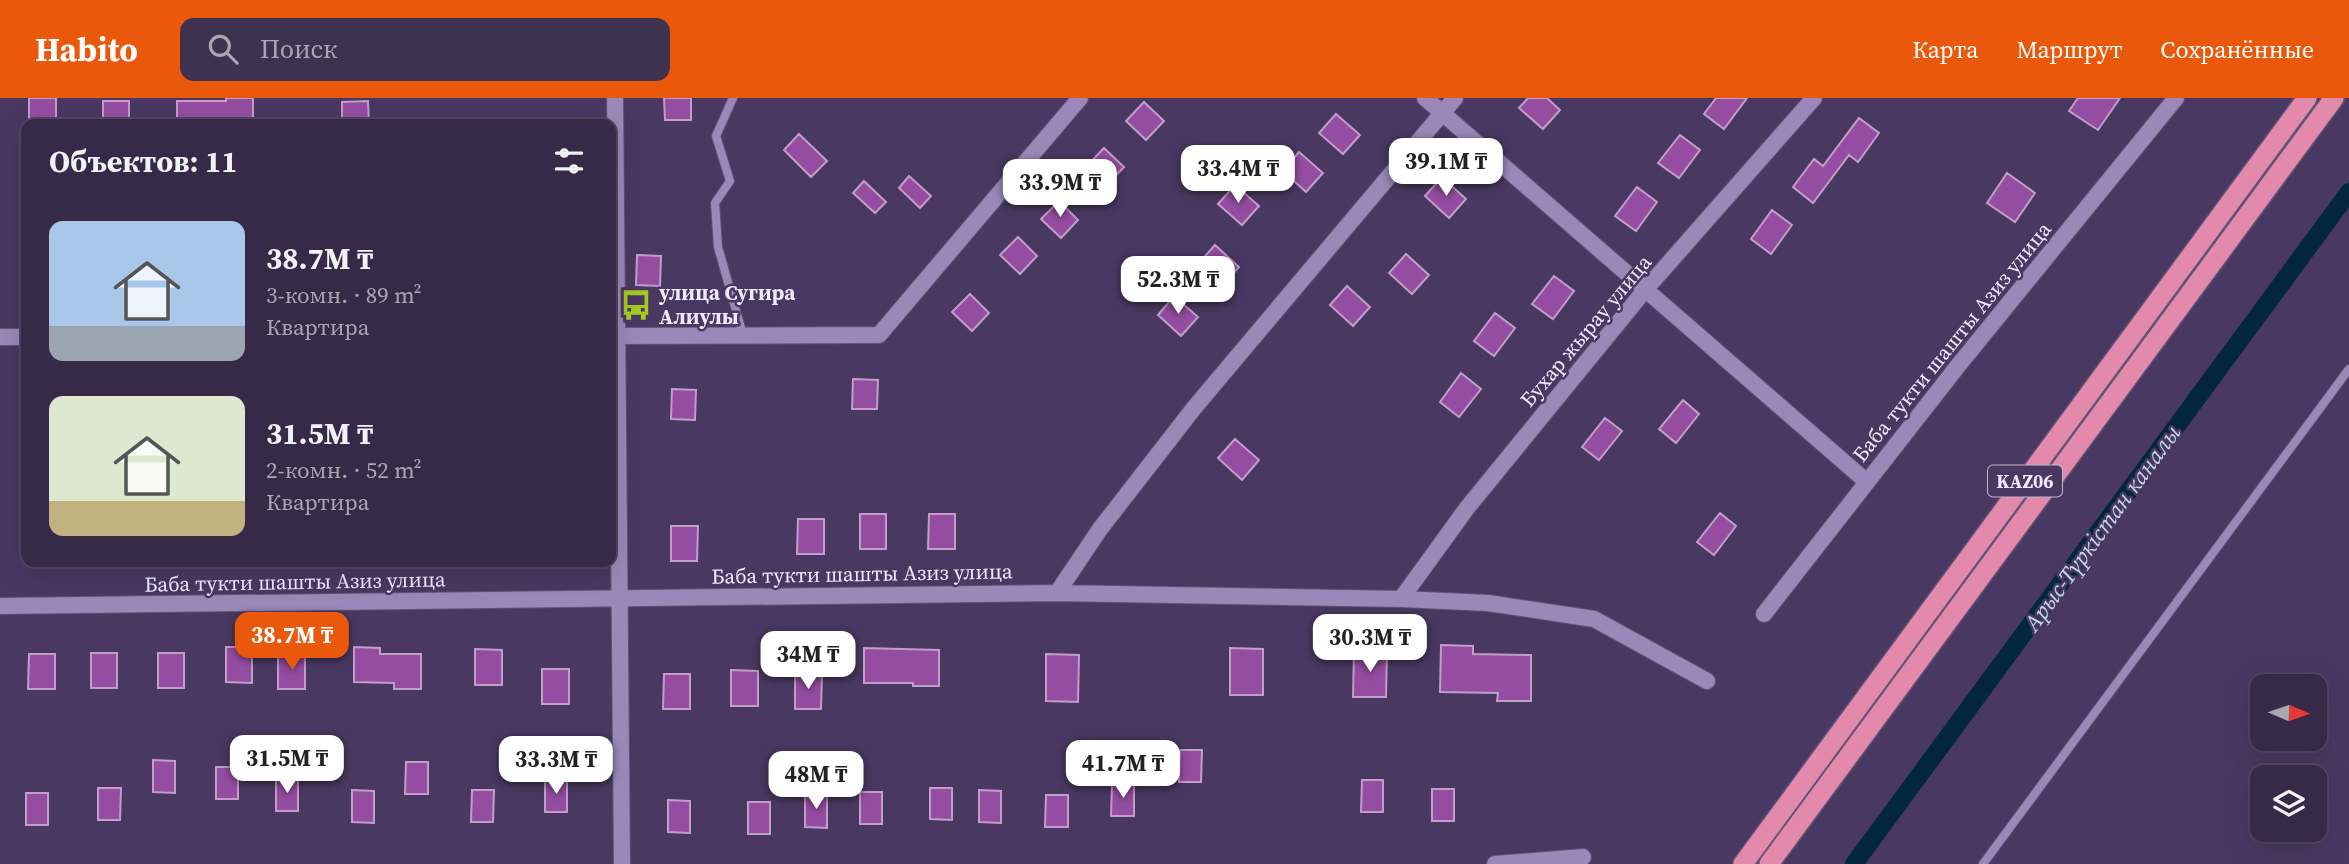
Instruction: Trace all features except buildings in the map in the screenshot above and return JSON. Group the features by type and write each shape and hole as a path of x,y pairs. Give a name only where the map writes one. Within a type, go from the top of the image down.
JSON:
{"highway":[{"name":"KАZ06","path":"1743,864 2307,98"},
{"name":"KАZ06","path":"1769,864 2334,98"}],"street":[{"path":"615,98 615,119"},
{"path":"616,336 878,335 1080,98"},
{"path":"1425,98 1867,482"},
{"path":"1057,593 1100,529 1194,408 1455,98"},
{"name":"Бухар жырау улица","path":"1401,599 1467,508 1645,290 1814,98"},
{"name":"Баба тукти шашты Азиз улица","path":"1764,614 1957,367 2176,98"},
{"path":"0,337 21,337"},
{"path":"616,424 622,864"},
{"name":"Баба тукти шашты Азиз улица","path":"0,606 1057,593 1401,599 1488,603 1594,619 1707,681"},
{"path":"1496,864 1583,857"}],"lane":[{"path":"733,98 716,136 730,181 715,203 719,247 743,335"},
{"path":"1983,864 2349,369"}],"waterway":[{"name":"Арыс-Түркістан каналы","path":"1854,864 2349,192"}],"place":[{"name":"улица Сугира Алиулы","path":"636,305"}]}
